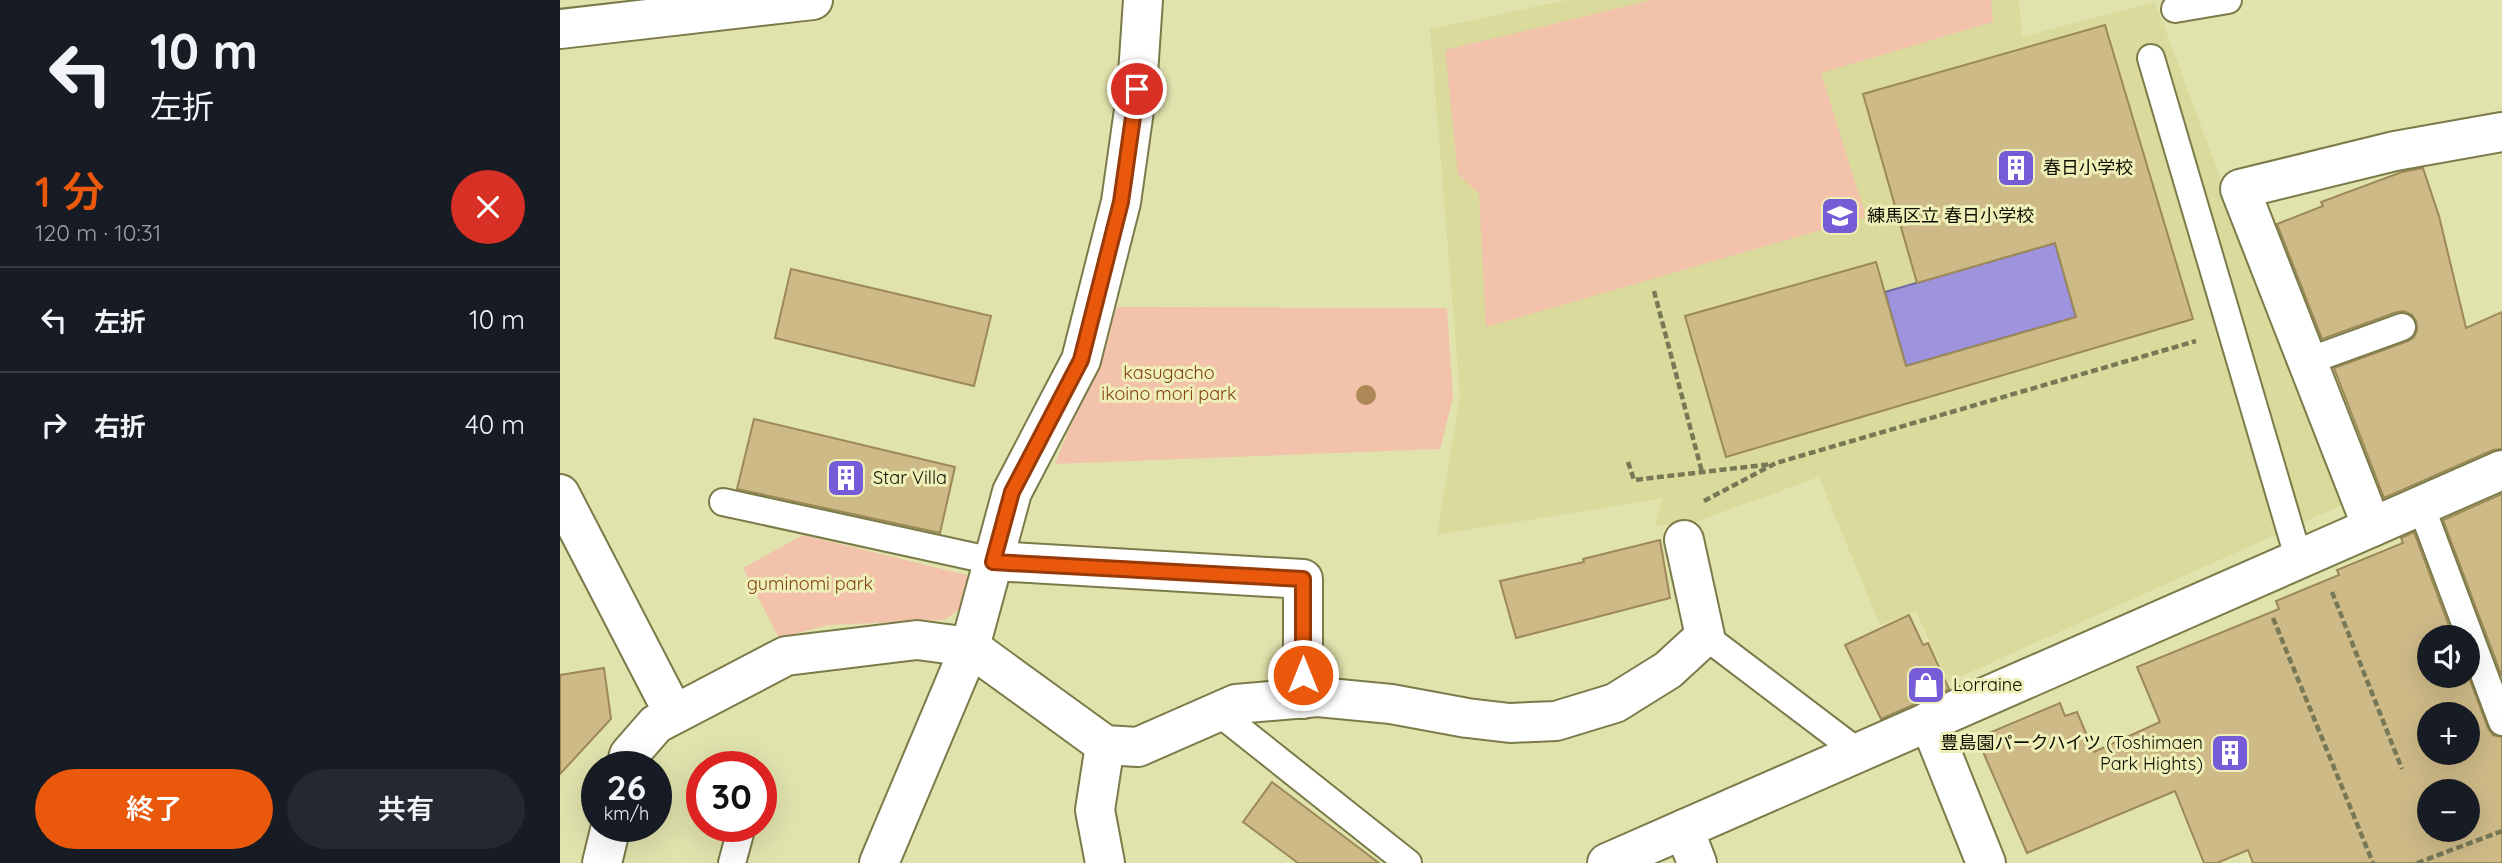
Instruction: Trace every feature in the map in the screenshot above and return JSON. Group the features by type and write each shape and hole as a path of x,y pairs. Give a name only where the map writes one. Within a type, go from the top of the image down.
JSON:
{"street":[{"path":"560,29 813,0"},
{"path":"879,863 970,647 1012,492 1081,360 1121,202 1137,89 1143,0"},
{"path":"2372,527 2240,189 2395,151 2502,132"},
{"path":"1607,863 1690,846 1857,752 2502,470"},
{"path":"560,494 674,714"},
{"path":"632,751 656,724 786,656 917,640 970,647 1105,745 1138,747 1236,704 1318,697 1391,704 1510,723 1556,721 1615,703 1668,670 1705,636 1684,540"},
{"path":"993,562 1303,579 1303,699"},
{"path":"1929,721 1986,863"},
{"path":"1105,745 1096,810 1105,863"},
{"path":"602,863 607,842"}],"lane":[{"path":"2175,9 2228,0"},
{"path":"2151,58 2231,331 2308,556"},
{"path":"2308,361 2402,327"},
{"path":"723,502 993,562"},
{"path":"2420,506 2502,722"},
{"path":"1705,636 1857,752"},
{"path":"1218,712 1408,863"},
{"path":"732,863 738,842"}],"path":[{"path":"1654,291 1702,472"},
{"path":"1628,462 1634,480 1776,463 2231,331"},
{"path":"1684,540 1679,514 1776,463"},
{"path":"2308,556 2402,769"},
{"path":"2268,607 2373,863"},
{"path":"2417,863 2502,831"}],"shaded area":[{"name":"練馬区立 春日小学校","path":"1567,0 2019,0 2022,37 2155,2 2342,505 1948,682 1916,611 1880,625 1819,477 1695,522 1655,526 1662,498 1437,535 1460,395 1430,29"},
{"path":"2055,243 2076,317 1906,366 1885,292"}],"green space":[{"path":"1652,0 1991,0 1993,22 1821,73 1866,217 1486,327 1479,194 1458,174 1445,50"},
{"name":"kasugacho ikoino mori park","path":"1117,307 1447,308 1453,397 1440,449 1055,464"},
{"name":"guminomi park","path":"803,535 971,576 962,608 944,620 828,625 779,638 743,568"}],"building":[{"name":"春日小学校","path":"2105,25 2193,319 1726,457 1685,316 1876,262 1906,366 2076,317 2055,243 1917,283 1863,94"},
{"path":"2423,168 2439,216 2466,328 2502,312 2502,449 2493,450 2384,498 2334,368 2408,341 2414,337 2417,330 2416,321 2404,311 2397,312 2322,339 2277,224 2323,206 2321,202 2402,172"},
{"path":"791,269 991,316 974,386 775,338"},
{"name":"Star Villa","path":"754,419 955,467 940,533 737,489"},
{"path":"2502,494 2502,677 2443,520"},
{"path":"2414,532 2449,625 2417,625 2417,688 2473,688 2478,702 2417,702 2417,765 2480,765 2480,707 2493,735 2502,737 2502,863 2253,863 2248,850 2217,863 2204,863 2175,791 2027,853 1977,738 2060,703 2065,716 2077,712 2094,752 2160,722 2137,667 2279,609 2276,601 2339,575 2337,570 2403,543 2401,538"},
{"path":"1660,540 1670,598 1516,638 1500,581 1584,562 1583,559"},
{"path":"1909,615 1923,645 1928,643 1949,689 1881,719 1845,645"},
{"path":"604,668 611,719 560,774 560,675"},
{"path":"1272,782 1379,863 1298,863 1243,822"}],"place":[{"name":"春日小学校","path":"2016,168"},
{"name":"練馬区立 春日小学校","path":"1840,216"},
{"name":"Star Villa","path":"846,478"},
{"name":"Lorraine","path":"1926,685"},
{"name":"豊島園パークハイツ (Toshimaen Park Hights)","path":"2230,753"}],"route":[{"path":"1137,89 1121,202 1081,360 1012,492 993,562 1303,579 1303,675"}]}
